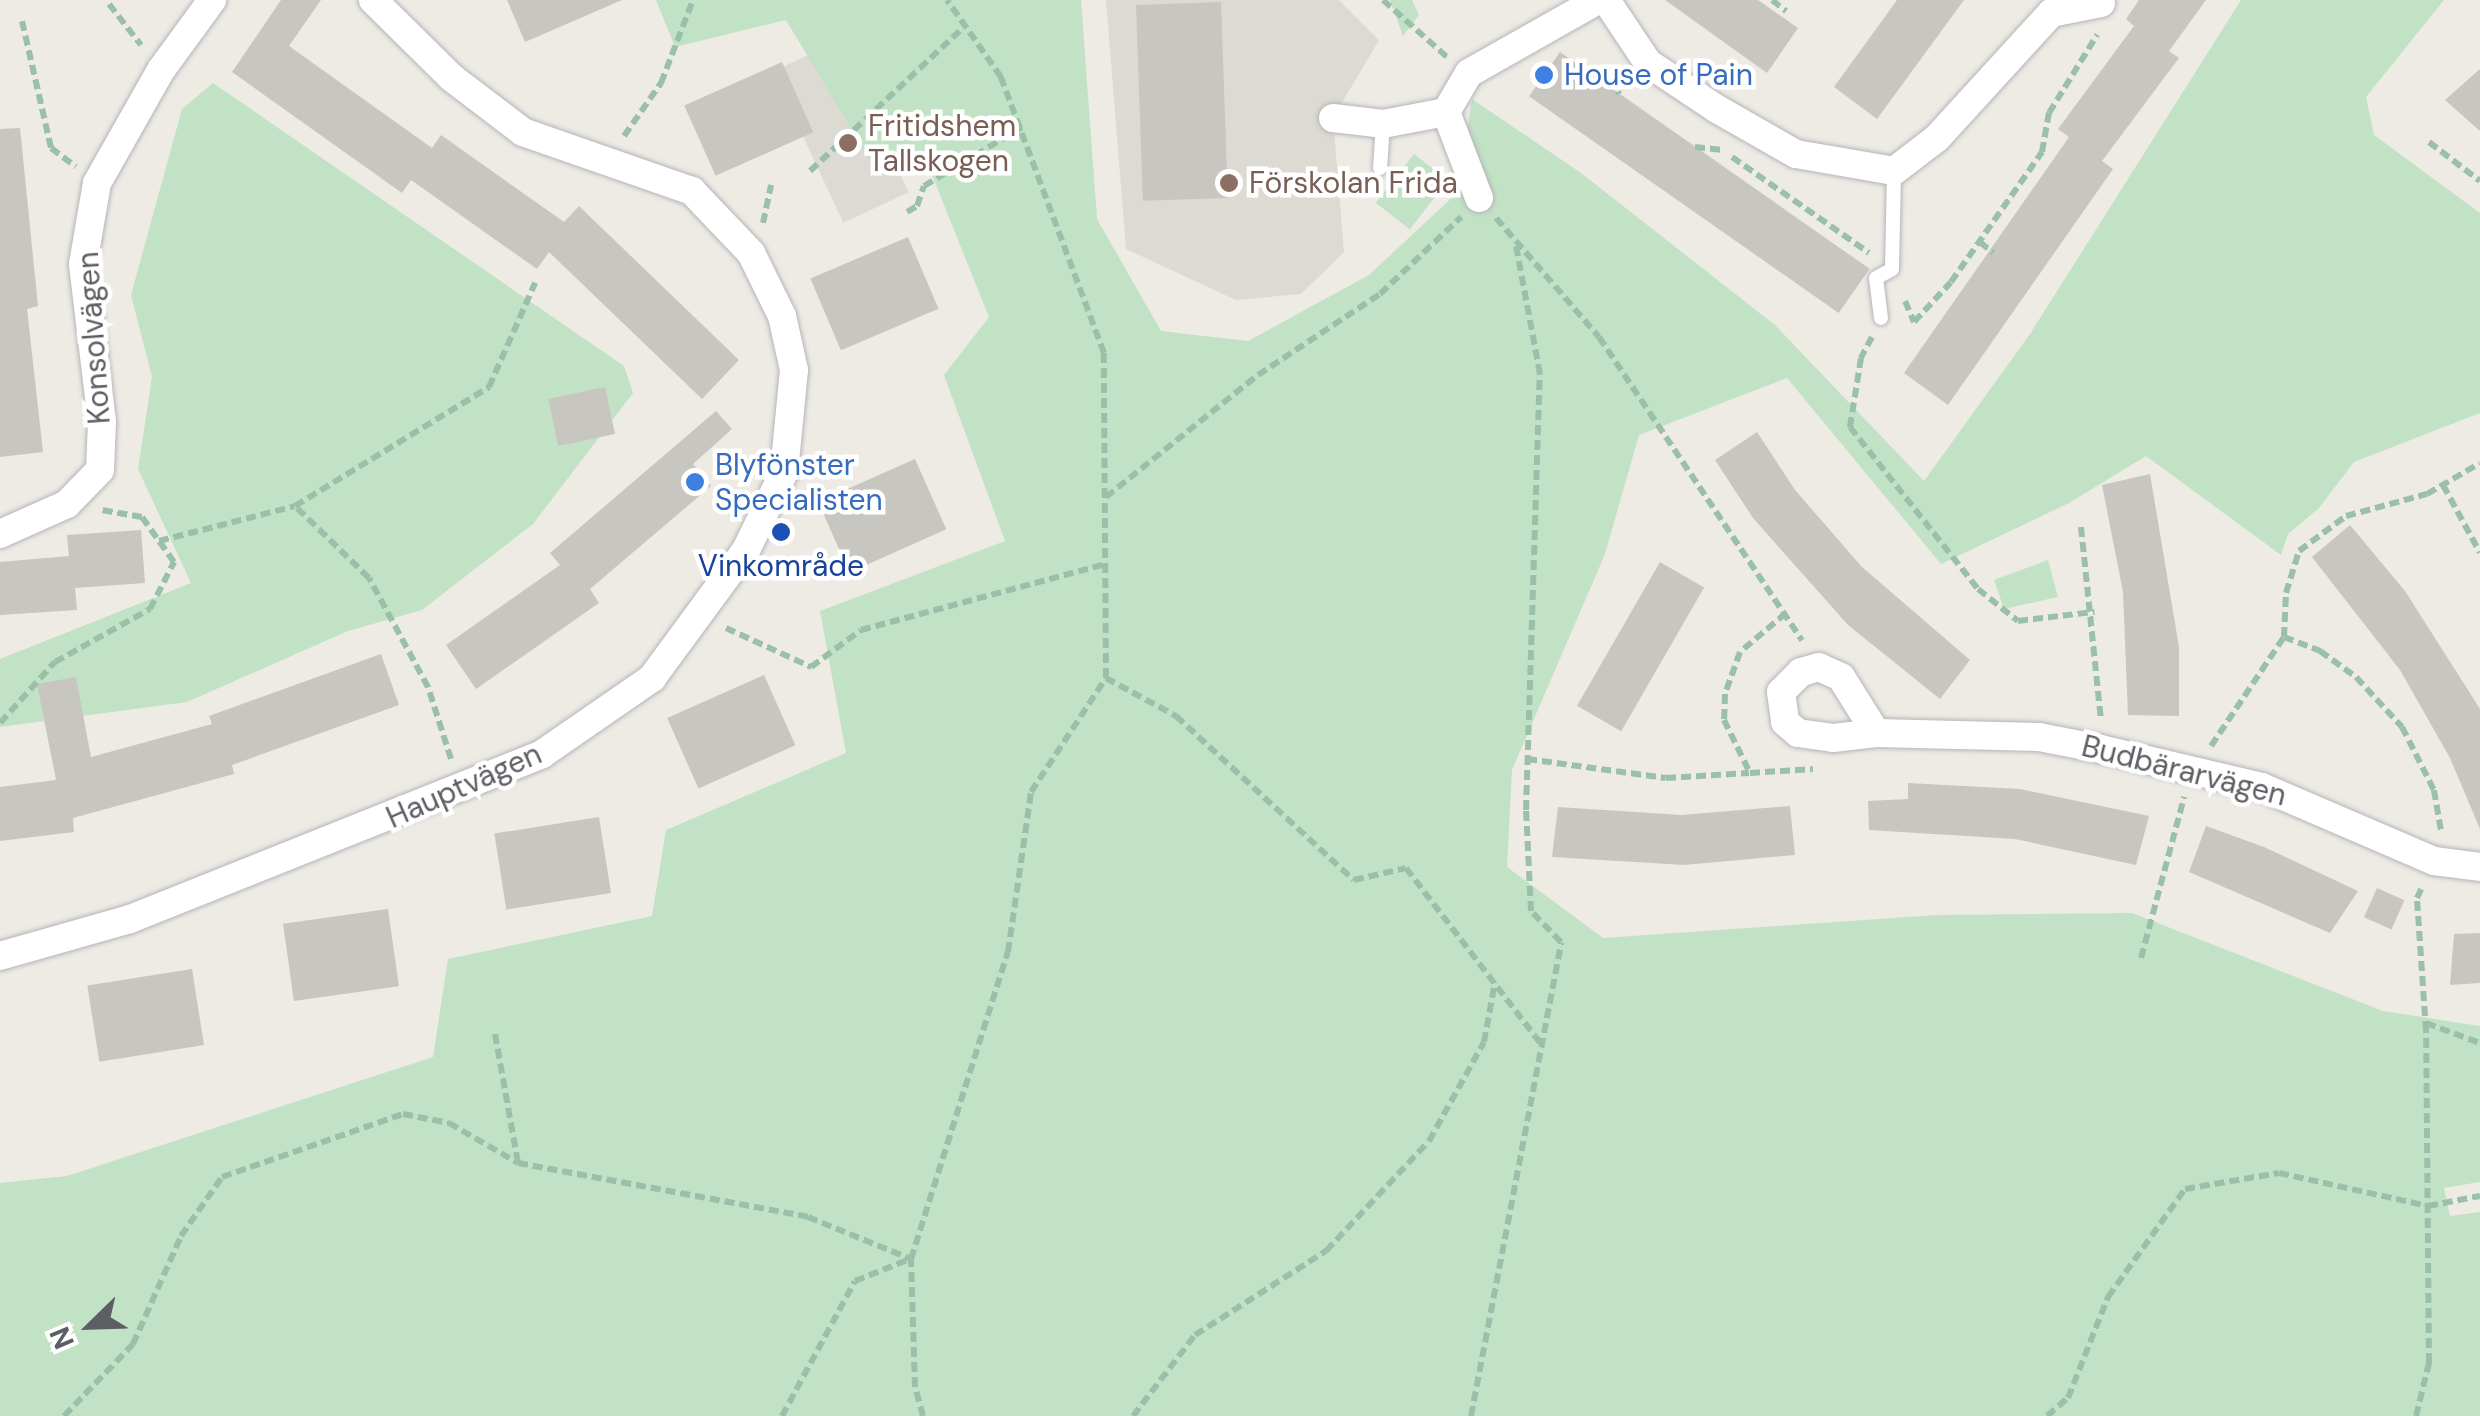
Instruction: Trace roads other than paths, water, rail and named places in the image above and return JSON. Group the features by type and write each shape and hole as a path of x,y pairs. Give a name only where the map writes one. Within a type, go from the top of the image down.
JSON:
{"street":[{"name":"Konsolvägen","path":"0,534 66,504 100,470 102,422 82,264 97,183 161,70 212,0"},
{"name":"Hauptvägen","path":"0,956 130,919 542,754 652,678 746,550 784,472 794,370 782,316 752,253 692,191 522,132 452,78 373,0"},
{"path":"1333,118 1383,124 1446,112 1469,73 1598,0"},
{"path":"1606,0 1648,63 1717,109 1796,154 1894,171 1937,138 2051,14 2112,2"},
{"path":"1446,112 1480,198"},
{"name":"Budbärarvägen","path":"1876,732 1841,677 1819,667 1801,672 1781,692 1785,722 1798,732 1833,738 1876,732 2039,737 2101,748 2309,803 2435,873 2480,868"}],"lane":[{"path":"1380,168 1383,124"},
{"path":"1882,318 1876,278 1892,269 1894,171"}],"place":[{"name":"House of Pain","path":"1544,75"},
{"name":"Fritidshem Tallskogen","path":"848,143"},
{"name":"Förskolan Frida","path":"1229,183"},
{"name":"Blyfönster Specialisten","path":"695,482"},
{"name":"Vinkområde","path":"781,532"}]}
